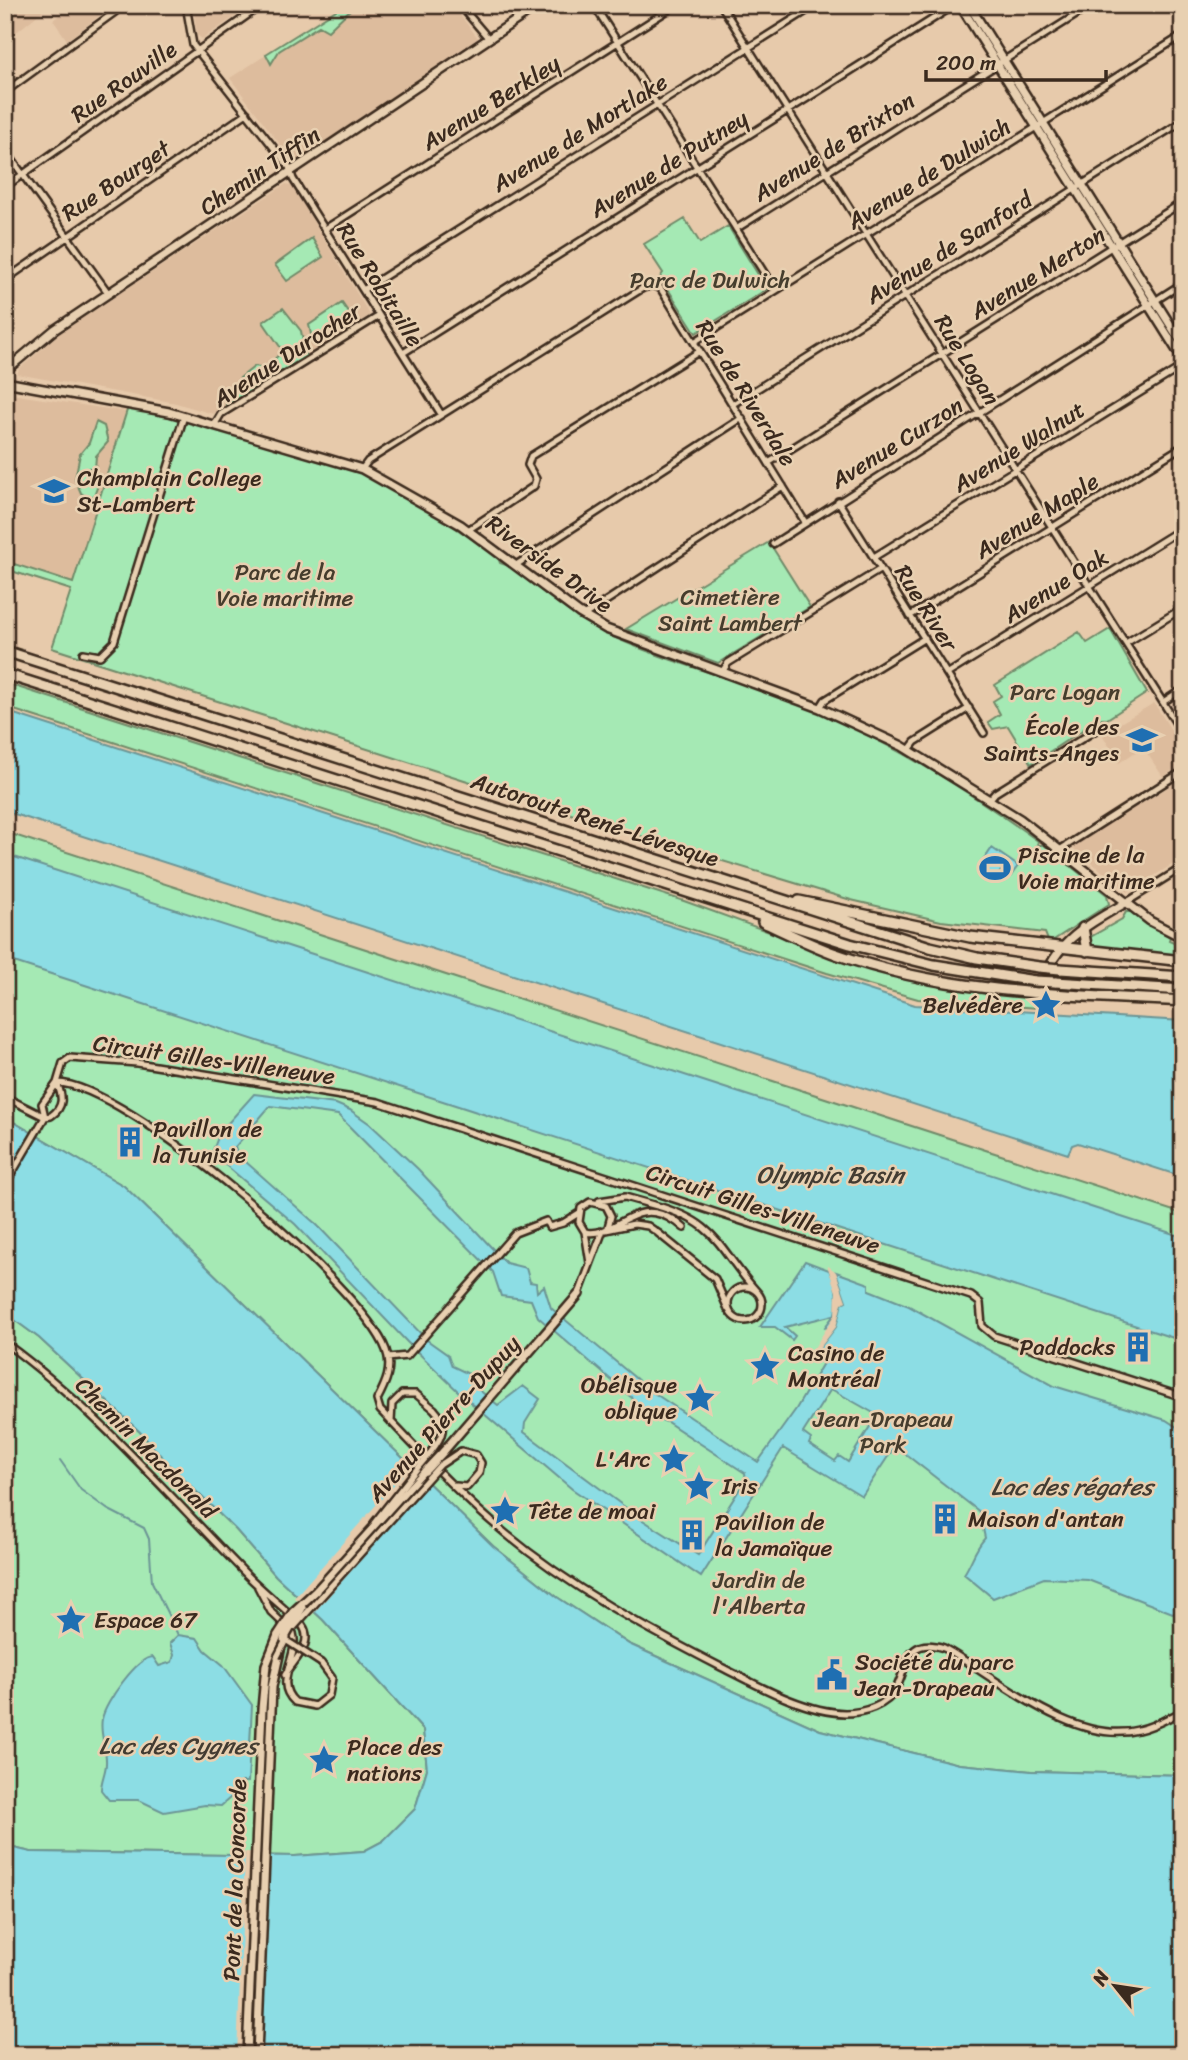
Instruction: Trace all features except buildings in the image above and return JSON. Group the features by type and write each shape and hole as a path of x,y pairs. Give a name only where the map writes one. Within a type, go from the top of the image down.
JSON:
{"highway":[{"name":"Autoroute René-Lévesque","path":"5,651 942,950 1039,967 1183,977"},
{"name":"Autoroute René-Lévesque","path":"5,674 892,956 977,973 1035,981 1183,990"},
{"path":"766,895 846,909 970,937 1183,961"},
{"path":"720,903 833,953 878,967 962,985 1041,994 1183,1001"},
{"path":"1083,928 1087,951"}],"street":[{"path":"5,92 113,14 119,5"},
{"path":"186,5 190,39 198,51"},
{"name":"Rue Rouville","path":"5,187 262,5"},
{"path":"460,5 489,39"},
{"name":"Chemin Tiffin","path":"5,371 54,330 291,174 539,5"},
{"path":"594,5 775,290"},
{"name":"Avenue Berkley","path":"325,229 676,5"},
{"name":"Rue Logan","path":"721,5 1183,734"},
{"name":"Avenue de Mortlake","path":"363,290 816,5"},
{"path":"957,5 1001,63"},
{"name":"Avenue de Putney","path":"403,354 957,5"},
{"path":"969,5 1001,63 1151,302 1183,360"},
{"name":"Avenue de Brixton","path":"736,229 1093,5"},
{"name":"Avenue de Dulwich","path":"694,342 1183,35"},
{"name":"Rue Robitaille","path":"198,51 291,174 441,414"},
{"name":"Rue Bourget","path":"5,280 247,113"},
{"name":"Avenue de Sanford","path":"733,404 1183,121"},
{"path":"5,150 109,294"},
{"name":"Avenue Merton","path":"770,462 1183,202"},
{"name":"Avenue Curzon","path":"773,544 1183,283"},
{"name":"Rue de Riverdale","path":"441,414 643,288 654,285 661,289 805,522"},
{"path":"1151,302 1183,345"},
{"name":"Avenue Durocher","path":"215,424 221,414 379,316"},
{"path":"468,530 534,486 536,478 528,465 531,456 700,351"},
{"name":"Avenue Walnut","path":"873,558 1183,366"},
{"name":"Riverside Drive","path":"5,382 184,416 362,469 416,497 468,530 583,616 625,637 820,708 909,750 989,799 1060,849 1158,926 1183,938"},
{"path":"362,469 368,461 441,414"},
{"path":"83,653 100,656 114,642 184,416"},
{"path":"516,565 742,418"},
{"name":"Avenue Maple","path":"910,616 1183,446"},
{"path":"583,616 783,486"},
{"name":"Rue River","path":"838,501 984,733"},
{"name":"Avenue Oak","path":"947,674 1183,528"},
{"path":"722,673 728,663 881,569"},
{"path":"1126,643 1183,608"},
{"path":"820,708 825,700 925,638"},
{"path":"1163,702 1183,690"},
{"path":"909,750 915,742 969,708"},
{"path":"989,799 1104,725"},
{"path":"1060,849 1183,771"},
{"path":"1041,994 1048,967 1060,948 1083,928 1183,867"},
{"name":"Circuit Gilles-Villeneuve","path":"388,1358 380,1336 369,1321 325,1273 205,1166 162,1134 118,1107 77,1087 57,1083 67,1059 110,1059 273,1084 402,1108 971,1296 980,1303 982,1326 994,1336 1183,1397"},
{"path":"5,1097 44,1117 51,1116 60,1107 61,1094 57,1083"},
{"path":"5,1185 41,1124 44,1117 42,1104 57,1083"},
{"path":"563,1223 583,1229 606,1230 634,1224 648,1226 715,1279 728,1309 740,1320 753,1318 761,1307 758,1293 720,1242 702,1224 682,1213 625,1197 585,1204 579,1213 563,1223 549,1227 546,1221 520,1230 407,1356 388,1358 388,1376 376,1403 453,1485 505,1534 610,1608 744,1679 815,1707 844,1713 877,1706 897,1688 908,1656 918,1648 928,1646 944,1648 1057,1716 1083,1727 1111,1732 1137,1731 1183,1711"},
{"path":"596,1202 609,1210 606,1230"},
{"path":"654,1205 684,1228"},
{"path":"579,1213 583,1229"},
{"path":"606,1230 624,1219 657,1213 674,1221"},
{"name":"Avenue Pierre-Dupuy","path":"583,1229 590,1266"},
{"name":"Avenue Pierre-Dupuy","path":"316,1591 559,1321 579,1294 606,1230"},
{"path":"728,1309 728,1298 735,1290 745,1286 758,1293"},
{"name":"Chemin Macdonald","path":"5,1343 35,1365 113,1436 306,1632 305,1645 285,1675"},
{"path":"370,1531 383,1508 440,1441 443,1420 416,1395 402,1394 390,1407 391,1422"},
{"name":"Pont de la Concorde","path":"257,2055 271,1700 282,1638 440,1465 461,1451 476,1455 480,1468 472,1483 463,1488 453,1485"},
{"name":"Chemin Macdonald","path":"256,1584 271,1612 293,1633 294,1648 285,1675"},
{"name":"Pont de la Concorde","path":"247,2055 266,1665 293,1612 316,1591"},
{"path":"282,1638 321,1662 330,1672 332,1684 326,1698 315,1706 304,1706 291,1699 286,1692 285,1675"}],"shaded area":[{"path":"5,5 50,5 14,34 5,22"},
{"path":"73,5 106,5 107,10 67,40 53,20"},
{"path":"193,5 252,5 202,39 197,35"},
{"path":"344,5 452,5 478,38 294,163 230,78"},
{"path":"286,184 291,185 370,315 213,414 176,403 17,374 19,369 60,333"},
{"name":"Champlain College St-Lambert","path":"11,394 127,412 73,583 5,561 5,400"},
{"name":"École des Saints-Anges","path":"1154,703 1183,749 1183,763 1163,777 1143,747 1119,763 1102,734"},
{"path":"1183,778 1183,858 1128,892 1072,847"}],"green space":[{"path":"344,5 355,5 328,31 319,26 279,51 271,64 266,54"},
{"name":"Parc de Dulwich","path":"685,219 700,243 728,226 767,289 696,333 666,286 658,280 663,273 644,244"},
{"path":"312,238 323,257 287,281 275,265"},
{"path":"342,303 353,319 313,344 309,325"},
{"path":"283,308 301,331 306,356 226,406 226,396 242,381 240,378 255,366 265,368 283,351 263,322"},
{"name":"Parc de la Voie maritime","path":"128,407 192,422 362,473 438,516 498,557 500,563 509,566 567,610 605,633 658,655 794,701 905,755 1011,822 1038,841 1037,845 1044,845 1107,895 1109,904 1049,943 1045,933 941,921 851,900 630,833 52,648 71,590 5,569 5,561 73,583"},
{"path":"96,422 104,426 108,442 96,456 95,469 89,468 89,478 98,485 94,496 89,498 81,493 75,479 80,454 89,443"},
{"name":"Cimetière Saint Lambert","path":"769,542 810,607 718,663 626,629"},
{"name":"Parc Logan","path":"1110,629 1147,693 1107,719 1099,719 1031,764 1008,726 993,729 988,722 1000,714 993,701 1001,696 995,685 1079,632 1087,643"},
{"path":"5,683 684,901 852,962 1052,998 1051,1009 918,999 827,973 5,707"},
{"name":"Jean-Drapeau Park","path":"5,832 1183,1214 1183,1775 1031,1771 959,1764 820,1730 629,1644 557,1597 493,1546 124,1186 5,1117"},
{"path":"1126,912 1132,912 1170,937 1169,940 1183,946 1183,958 1090,946 1087,939 1122,919"},
{"path":"5,1313 39,1338 140,1432 169,1465 236,1530 276,1576 323,1620 423,1730 427,1769 415,1809 383,1841 364,1851 295,1856 31,1852 5,1846"}],"water":[{"path":"5,711 915,1005 1183,1021 1183,1177 1078,1143 1072,1145 1068,1154 5,811"},
{"path":"992,848 1018,866 1010,877 1001,871 996,879 979,867"},
{"name":"Olympic Basin","path":"5,854 1183,1237 1183,1341 11,961 5,957"},
{"name":"Lac des régates","path":"254,1094 336,1104 350,1110 370,1124 418,1169 506,1263 526,1268 530,1282 536,1283 537,1292 544,1286 551,1308 651,1391 758,1462 796,1409 823,1363 815,1354 836,1327 842,1303 846,1301 836,1272 869,1284 869,1290 909,1306 1054,1386 1166,1420 1183,1431 1183,1617 1088,1580 1044,1578 993,1598 964,1574 985,1538 982,1524 985,1516 895,1446 862,1496 783,1448 701,1577 572,1489 463,1396 407,1342 295,1224 212,1153 220,1132","holes":["270,1106 338,1115 493,1272 501,1296 531,1300 538,1317 632,1398 636,1405 651,1417 667,1422 745,1473 746,1479 698,1555 641,1519 524,1432 525,1423 540,1399 523,1386 498,1405 478,1389 471,1375 452,1366 448,1355 427,1340 317,1225 237,1154 235,1147","831,1389 877,1415 848,1462 839,1456 835,1461 809,1444 811,1439 803,1433"]},
{"path":"5,1117 124,1186 493,1546 557,1597 629,1644 820,1730 959,1764 1031,1771 1183,1775 1183,2055 5,2055 5,1846 31,1852 295,1856 364,1851 383,1841 415,1809 427,1769 423,1730 323,1620 276,1576 236,1530 169,1465 140,1432 39,1338 5,1313"},
{"path":"805,1261 829,1270 835,1284 835,1315 828,1329 825,1327 834,1315 785,1327 795,1336 792,1340 775,1327 760,1327"},
{"name":"Lac des Cygnes","path":"178,1635 197,1638 205,1650 223,1665 252,1705 248,1782 242,1782 240,1789 221,1806 205,1805 164,1812 139,1800 109,1800 101,1790 106,1763 102,1730 104,1712 115,1692 139,1664 153,1657 159,1666 172,1662 174,1655 170,1643"}],"pier":[{"path":"827,1265 836,1272 846,1301 842,1303 836,1327 816,1353 820,1361 804,1348 812,1351 835,1315 836,1292"},
{"path":"414,1462 432,1480 312,1615 294,1598"},
{"path":"245,1852 271,1852 262,2055 237,2055"}],"waterway":[{"path":"60,1460 81,1490 107,1509 144,1528 149,1539 152,1582 178,1635"}],"place":[{"name":"Champlain College St-Lambert","path":"54,491"},
{"name":"École des Saints-Anges","path":"1142,740"},
{"name":"Piscine de la Voie maritime","path":"995,868"},
{"name":"Belvédère","path":"1046,1005"},
{"name":"Pavillon de la Tunisie","path":"130,1142"},
{"name":"Paddocks","path":"1138,1347"},
{"name":"Casino de Montréal","path":"765,1366"},
{"name":"Obélisque oblique","path":"700,1398"},
{"name":"L'Arc","path":"674,1459"},
{"name":"Iris","path":"699,1486"},
{"name":"Tête de moai","path":"505,1511"},
{"name":"Maison d'antan","path":"945,1519"},
{"name":"Pavilion de la Jamaïque","path":"692,1535"},
{"name":"Espace 67","path":"71,1620"},
{"name":"Société du parc Jean-Drapeau","path":"832,1675"},
{"name":"Place des nations","path":"324,1760"}],"park label":[{"name":"Jardin de l'Alberta","path":"759,1593"}]}
